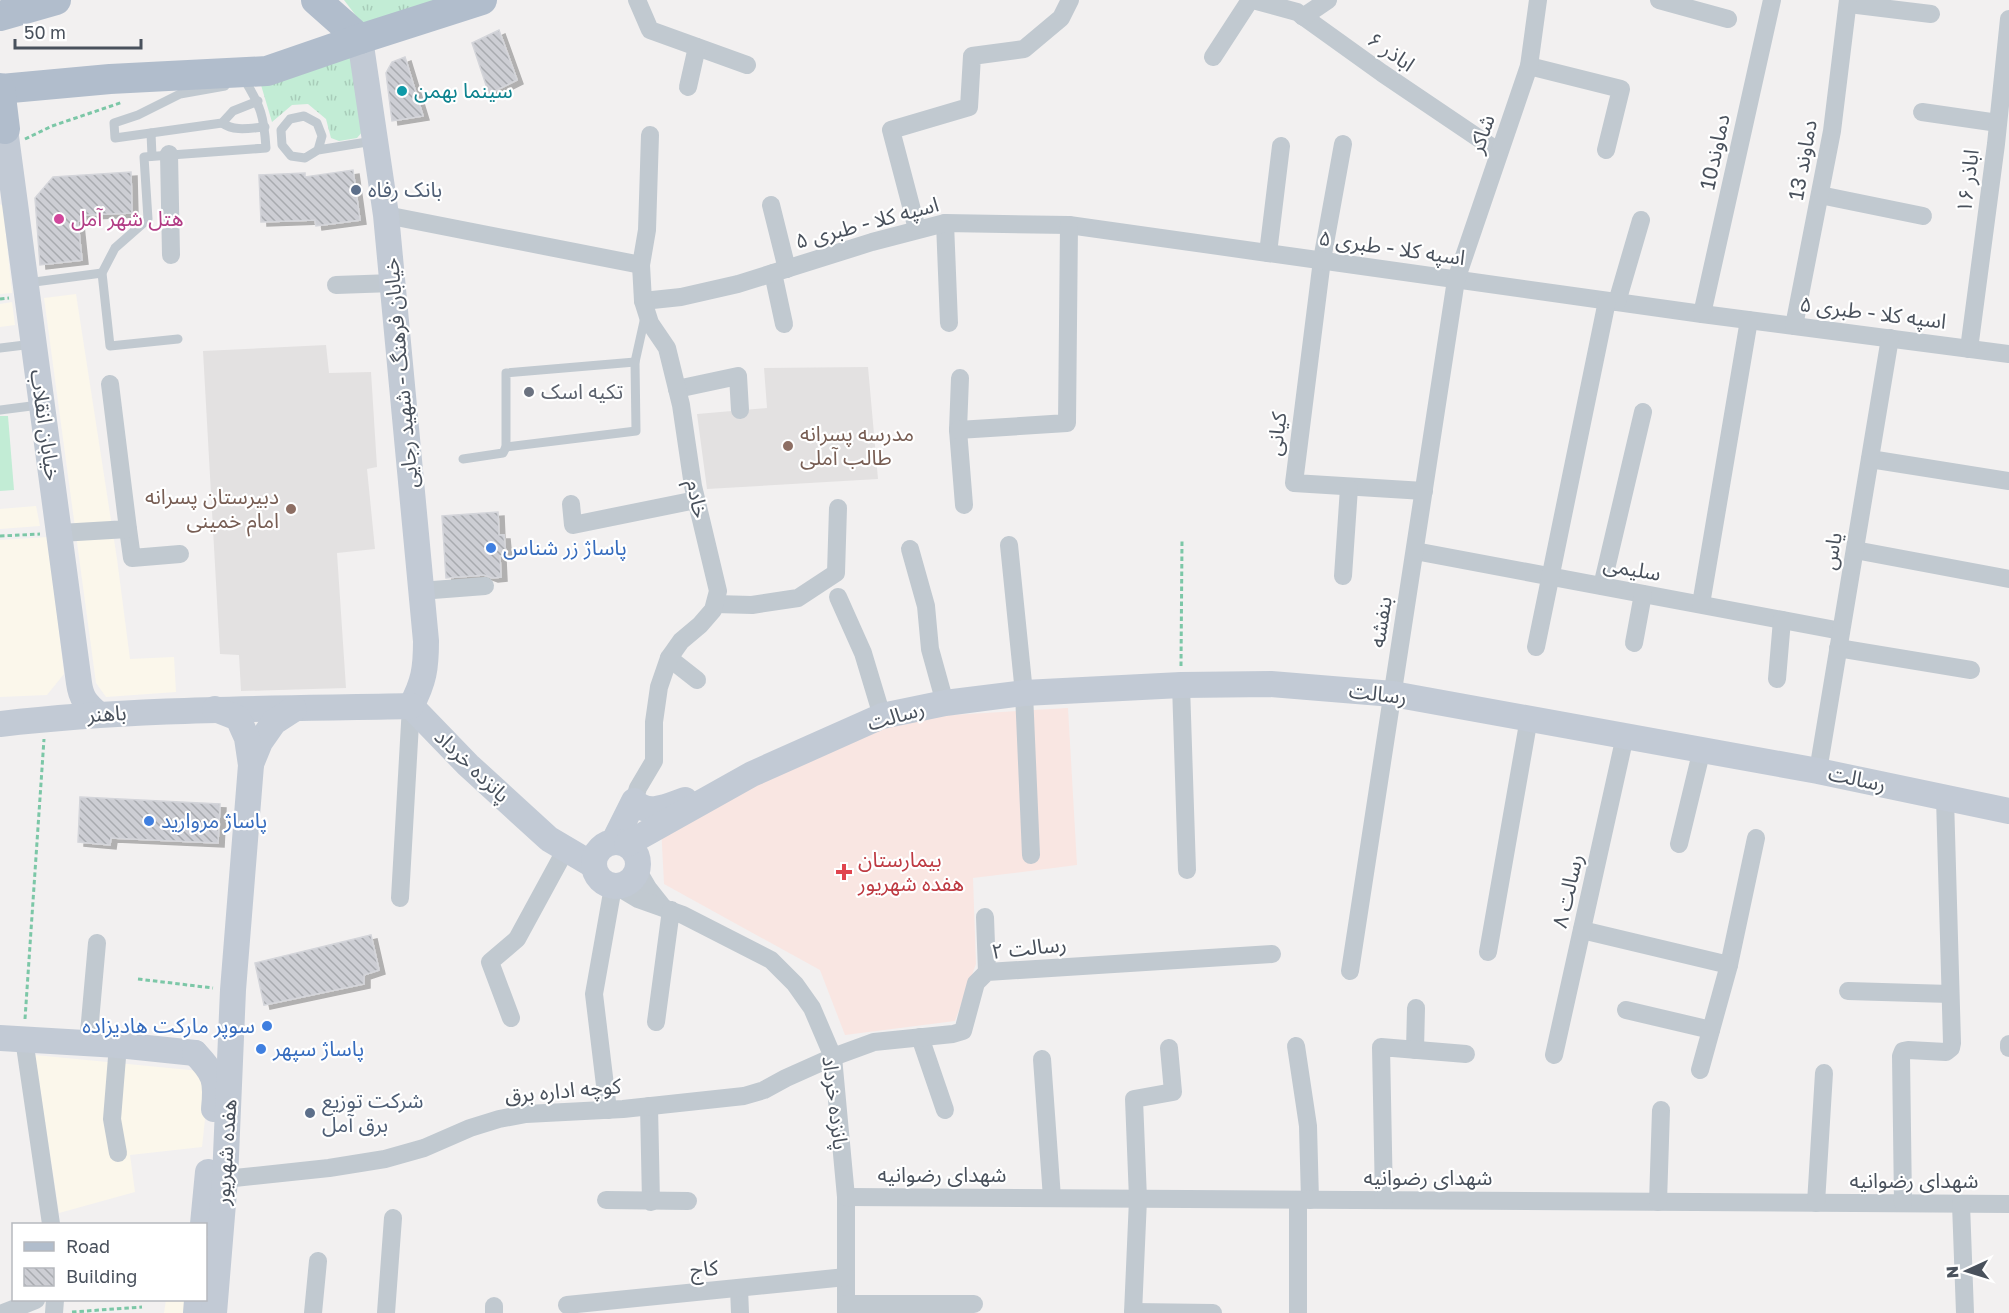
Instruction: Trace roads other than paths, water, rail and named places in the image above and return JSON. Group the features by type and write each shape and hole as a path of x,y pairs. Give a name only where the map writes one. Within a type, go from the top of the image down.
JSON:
{"main road":[{"path":"0,16 56,0"},
{"path":"316,0 360,39"},
{"path":"6,138 0,89 110,79 255,75 482,0"},
{"name":"خیابان فرهنگ - شهید رجایی","path":"360,39 386,215 426,661 422,686 411,706"},
{"name":"خیابان انقلاب","path":"6,138 79,683 86,703 98,714"},
{"path":"0,708 47,705 67,700 75,693 79,683"},
{"name":"رسالت","path":"620,842 752,774 882,716 945,703 1024,693 1181,685 1271,684 1393,694 1702,749 1945,798 2008,806"},
{"path":"215,709 411,706"},
{"name":"پانزده خرداد","path":"411,706 468,765 549,839 593,865"},
{"name":"باهنر","path":"0,724 98,714 215,709"},
{"name":"هفده شهریور","path":"214,1313 225,1179 233,990 251,765 248,738 238,718 215,709"},
{"path":"251,765 260,742 274,722 294,709"},
{"name":"رسالت","path":"634,801 639,807 649,810 686,799 726,779 752,774"},
{"path":"620,842 634,801"},
{"path":"620,842 637,855 638,871 631,882 616,887 599,879 593,865 596,854 603,845 620,842"},
{"name":"هفده شهریور","path":"203,1223 216,1086 209,1067 195,1053 210,1046 225,1023 233,990"},
{"path":"12,1039 118,1045 195,1053"}],"street":[{"path":"637,0 650,30 747,64"},
{"path":"916,229 891,130 969,107 972,56 1024,48 1061,18 1070,0"},
{"path":"1213,57 1252,0"},
{"name":"اباذر ۶","path":"1252,0 1297,12 1499,152"},
{"path":"1304,17 1328,0"},
{"name":"شاکر","path":"1456,280 1528,66 1538,0"},
{"name":"دماوند10","path":"1702,314 1772,0"},
{"path":"1669,1 1728,19"},
{"path":"1848,2 1931,14"},
{"name":"دماوند 13","path":"1794,326 1833,130 1848,2"},
{"name":"اباذر ۱۶","path":"1970,349 2001,174 1998,123 2009,20"},
{"path":"688,87 697,46"},
{"path":"1528,66 1621,89 1606,150"},
{"path":"1922,112 1998,123"},
{"name":"خادم","path":"650,135 647,230 641,266 644,307 650,323 667,348 677,389 696,500 718,591 715,604"},
{"path":"1322,260 1343,144"},
{"path":"1268,253 1281,146"},
{"path":"155,156 171,255"},
{"path":"1820,195 1923,216"},
{"path":"771,205 780,271 783,324"},
{"path":"386,215 641,266"},
{"path":"1536,647 1612,302 1641,220"},
{"path":"945,223 949,323"},
{"name":"اسپه کلا - طبری ۵","path":"644,307 738,284 916,229 945,223 1069,225 1612,302 2009,354"},
{"path":"958,430 1067,423 1069,225"},
{"name":"کیانی","path":"1322,260 1294,483 1424,491"},
{"name":"بنفشه","path":"1350,971 1456,280"},
{"path":"336,285 393,283"},
{"path":"1701,604 1749,320"},
{"name":"یاس","path":"1818,771 1890,338"},
{"path":"677,389 738,376 740,410"},
{"path":"960,378 958,430 964,505"},
{"path":"110,384 132,558 180,554"},
{"path":"1602,586 1642,412"},
{"path":"1870,459 2009,481"},
{"path":"1343,576 1349,488"},
{"path":"571,504 573,525 696,500"},
{"path":"634,801 638,788 654,761 654,722 659,687 669,658 681,640 700,625 713,610 715,604 752,605 798,598 836,573 838,508"},
{"path":"60,533 129,529"},
{"path":"1009,545 1024,693 1031,855"},
{"path":"909,549 926,606 930,649 945,703"},
{"path":"1855,550 2009,579"},
{"name":"سلیمی","path":"1415,551 1782,620 1840,639 1971,670"},
{"path":"420,591 485,586"},
{"path":"1634,643 1643,594"},
{"path":"838,597 863,653 882,716"},
{"path":"1777,679 1782,620"},
{"path":"669,658 697,680"},
{"path":"1181,685 1187,870"},
{"path":"400,898 411,706"},
{"path":"1488,952 1529,718"},
{"name":"رسالت ۸","path":"1554,1055 1625,736"},
{"path":"1679,844 1702,749"},
{"path":"1903,1203 1901,1056 1903,1051 1908,1050 1946,1052 1951,1048 1945,798"},
{"path":"1700,1070 1728,965 1756,838"},
{"path":"511,1018 490,962 517,939 566,849"},
{"name":"پانزده خرداد","path":"638,871 648,888 667,908"},
{"path":"608,1110 594,994 616,887"},
{"name":"پانزده خرداد","path":"616,887 638,899 667,908 771,960 795,984 812,1008 832,1057 846,1197 846,1309"},
{"path":"656,1022 667,908"},
{"path":"985,917 987,972"},
{"path":"1582,930 1728,965"},
{"path":"88,1044 97,943"},
{"name":"رسالت ۲","path":"832,1057 874,1042 953,1034 963,1030 976,983 987,972 1272,954"},
{"path":"1848,991 1950,994"},
{"path":"1415,1050 1416,1008"},
{"path":"1626,1010 1711,1030"},
{"path":"920,1037 945,1110"},
{"path":"12,1039 51,1223"},
{"path":"118,1045 112,1119 118,1153"},
{"path":"1296,1046 1308,1126 1298,1313"},
{"path":"1384,1200 1381,1047 1466,1054"},
{"path":"1168,1048 1173,1092 1134,1099 1138,1199 1133,1312 1213,1313"},
{"name":"کوچه اداره برق","path":"225,1179 386,1159 424,1148 470,1128 526,1114 608,1110 744,1096 764,1090 786,1077 832,1057"},
{"path":"1042,1059 1052,1198"},
{"path":"1816,1203 1824,1073"},
{"path":"649,1106 651,1202"},
{"path":"1658,1202 1661,1110"},
{"name":"شهدای رضوانیه","path":"846,1197 2009,1204"},
{"path":"606,1200 688,1202"},
{"path":"1961,1204 1965,1313"},
{"path":"386,1313 393,1218"},
{"path":"313,1313 318,1261"},
{"name":"کاج","path":"567,1305 846,1277"},
{"path":"739,1288 740,1313"},
{"path":"3,1313 31,1301"},
{"path":"846,1309 974,1304"}],"lane":[{"path":"155,156 266,148 265,127 255,75 215,89 180,94 138,115 114,123 115,138 222,123 233,111 258,100"},
{"path":"318,150 322,136 317,123 304,116 290,119 281,130 282,145 291,156 305,158 318,150 375,141"},
{"path":"222,123 229,128 239,129 265,127"},
{"path":"152,133 155,156 148,219 115,248 102,273 110,346 178,339"},
{"path":"27,283 102,273"},
{"path":"506,447 636,431 635,362 644,307"},
{"path":"0,348 34,344"},
{"path":"463,459 504,453 506,447 506,373 635,362"},
{"path":"0,410 42,405"}],"place":[{"name":"سینما بهمن","path":"402,91"},
{"name":"بانک رفاه","path":"356,190"},
{"name":"هتل شهر آمل","path":"59,219"},
{"name":"تکیه اسک","path":"529,392"},
{"name":"مدرسه پسرانه طالب آملی","path":"788,446"},
{"name":"دبیرستان پسرانه امام خمینی","path":"291,509"},
{"name":"پاساژ زر شناس","path":"491,548"},
{"name":"پاساژ مروارید","path":"149,821"},
{"name":"بیمارستان هفده شهریور","path":"844,872"},
{"name":"سوپر مارکت هادیزاده","path":"267,1026"},
{"name":"پاساژ سپهر","path":"261,1049"},
{"name":"شرکت توزیع برق آمل","path":"310,1113"}]}
